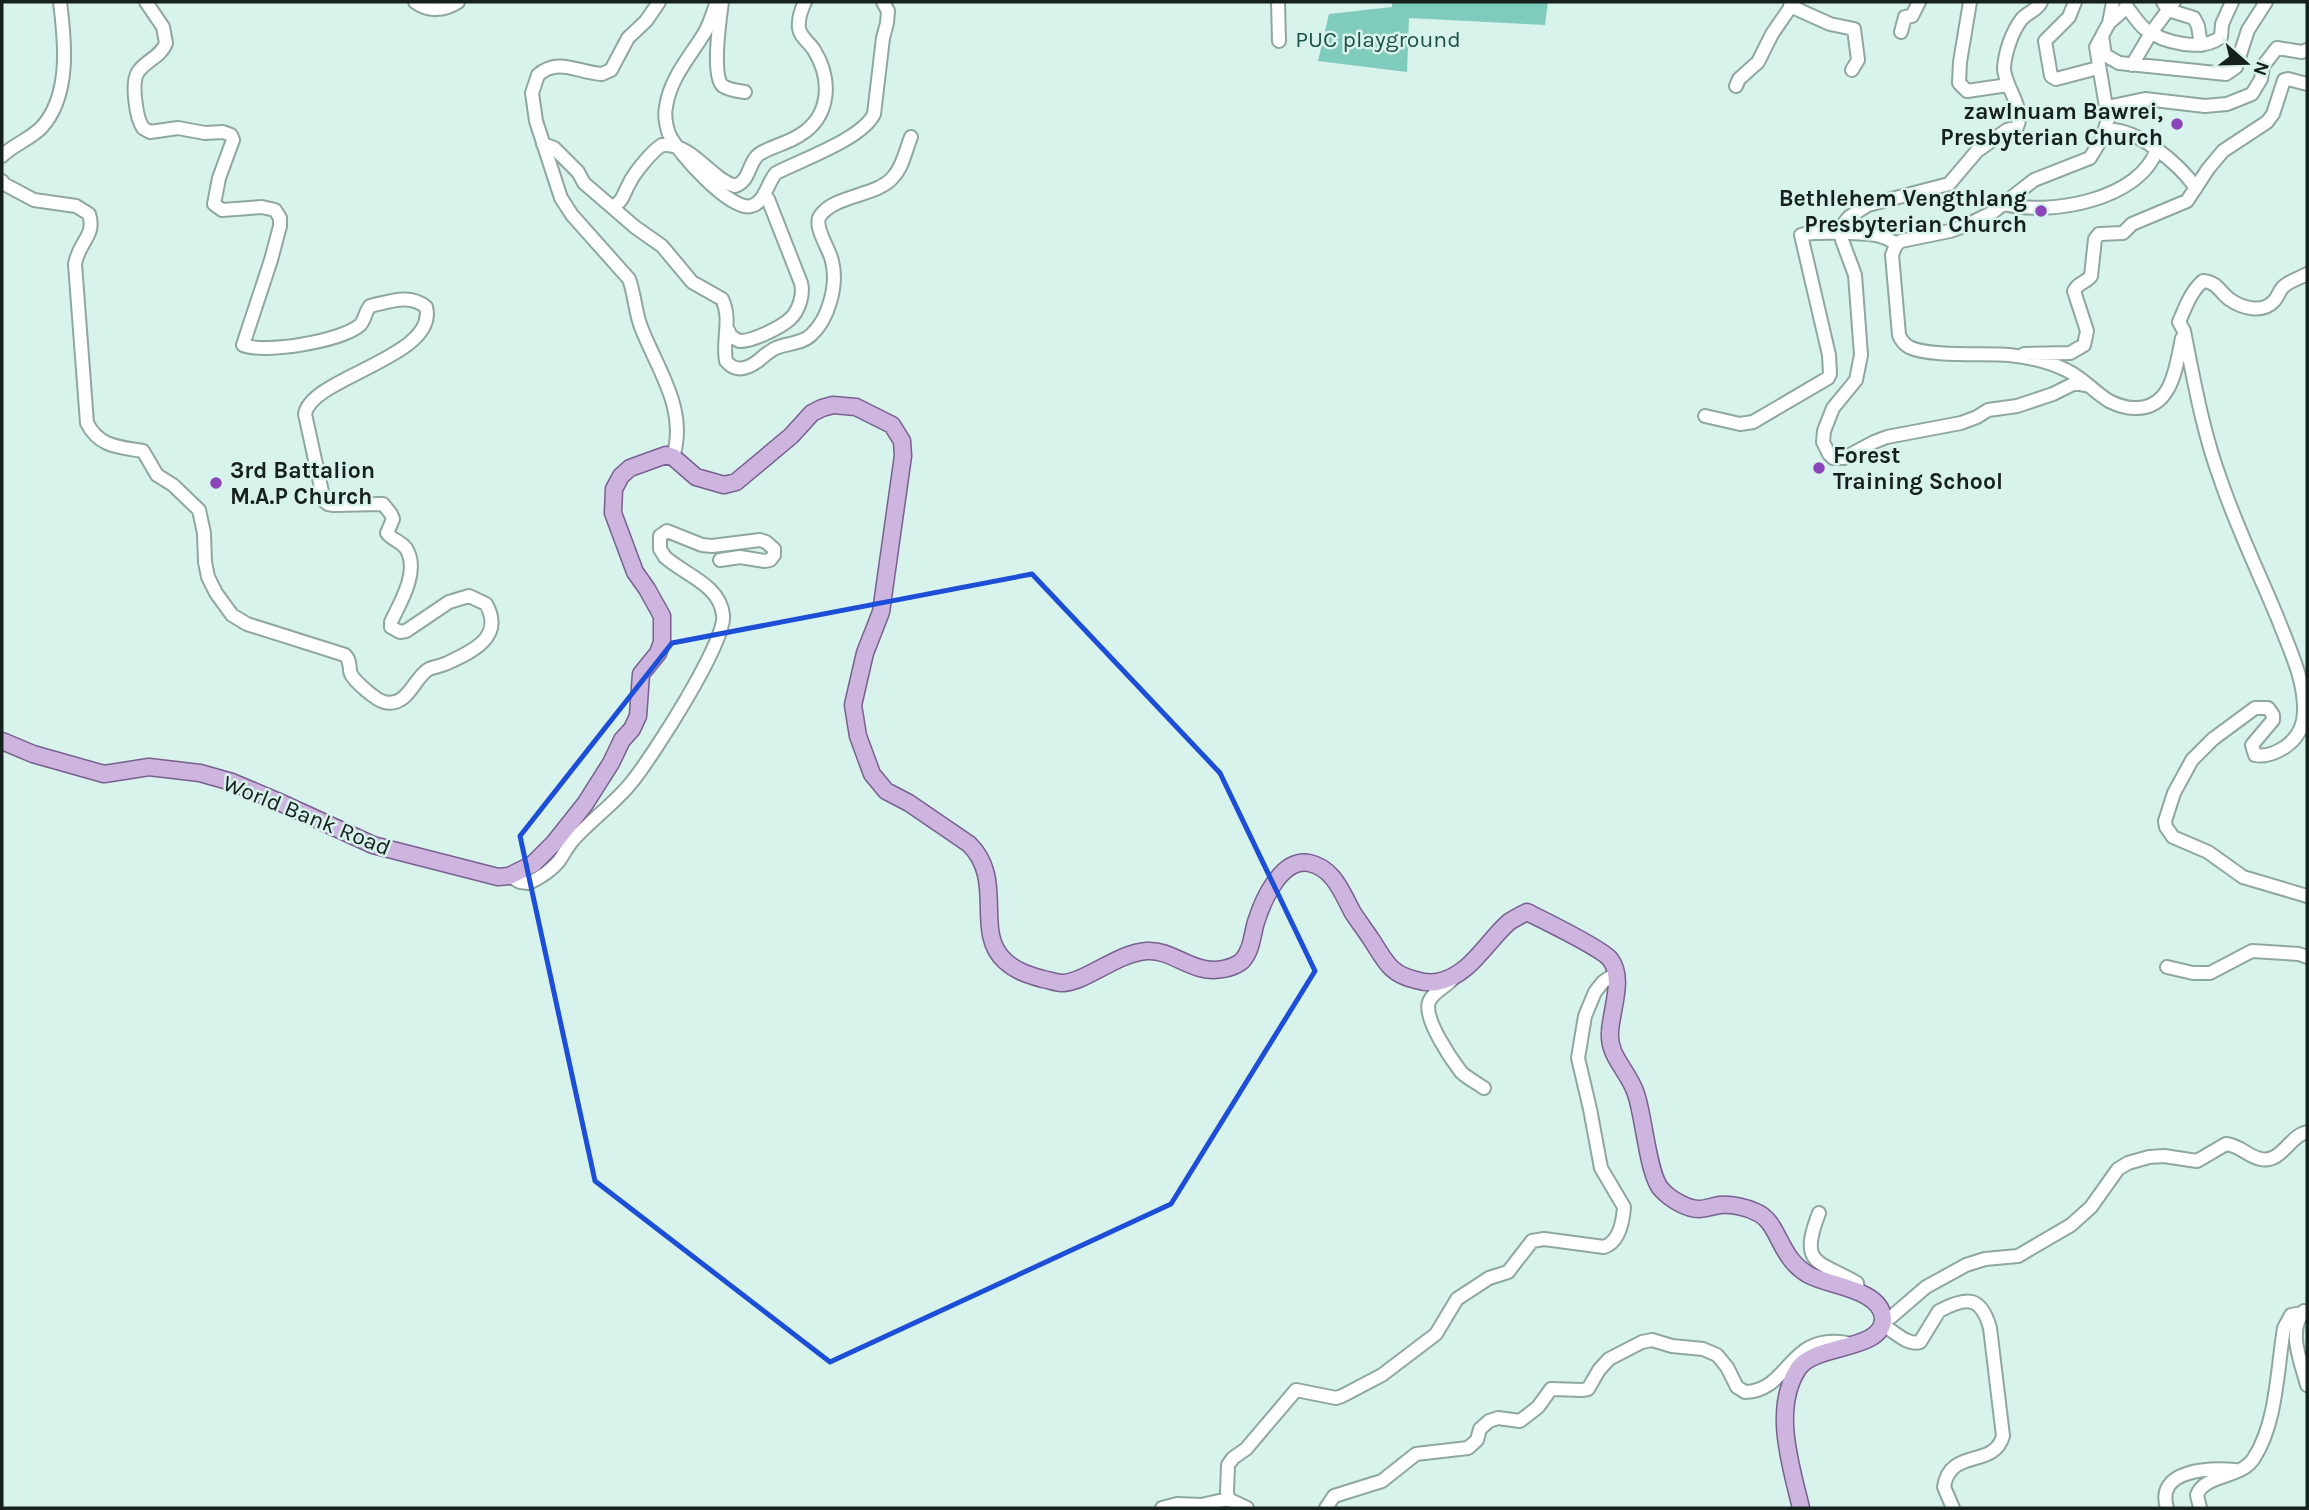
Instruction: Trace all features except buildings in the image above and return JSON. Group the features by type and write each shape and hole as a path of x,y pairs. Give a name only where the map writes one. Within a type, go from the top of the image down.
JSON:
{"main road":[{"path":"509,876 533,864 554,843 585,804 638,716 641,674 662,642 662,616 635,572 616,526 613,513 614,489 621,476 630,468 666,455 673,457 695,477 724,485 736,482 791,436 812,414 833,405 856,407 892,425 902,441 903,456 881,612 865,653 853,705 858,736 872,774 886,790 909,803 977,852 988,880 992,946 1014,968 1026,975 1062,983 1110,962 1149,951 1202,970 1228,968 1241,961 1250,947 1257,920 1281,875 1293,865 1308,863 1325,870 1339,884 1354,914 1387,965 1397,974 1421,982 1436,982 1470,965 1511,920 1527,912 1607,956 1616,973 1609,1040 1612,1051 1636,1093 1646,1131 1651,1170 1660,1189 1690,1207 1699,1209 1728,1206 1765,1216 1790,1260 1807,1274 1870,1296 1882,1321 1874,1337 1821,1352 1805,1359 1797,1370 1786,1407 1786,1432 1801,1508"},
{"name":"World Bank Road","path":"2,741 33,754 104,774 149,767 200,773 232,782 373,845 498,877 509,876"}],"street":[{"path":"2,156 41,129 54,107 63,74 64,33 60,2"},
{"path":"2,181 13,190 34,200 76,206 89,214 92,222 90,235 77,251 75,264 87,423 92,433 100,440 120,448 143,450 157,474 199,510 208,577 232,615 247,624 345,655 350,662 352,676 374,697 385,702 395,702 403,698 430,668 443,665 482,644 489,635 492,618 486,604 470,596 449,602 406,631 400,632 391,627 409,579 408,552 402,543 389,537 387,533 393,519 383,504 334,505 324,501 305,414 307,405 321,394 385,359 413,340 427,319 426,307 415,301 395,300 370,306 361,324 334,337 260,348 243,345 271,260 280,218 278,213 270,208 222,210 214,204 219,178 233,139 231,135 178,128 150,132 145,131 140,123 136,75 139,69 161,52 166,43 163,27 146,2"},
{"path":"415,2 423,7 441,9 458,2"},
{"path":"659,2 646,21 628,38 606,73 595,74 573,67 551,67 538,75 532,93 543,144 565,207 629,279 633,288 639,322 665,378 672,400 677,430 673,457"},
{"path":"717,2 706,30 678,72 668,94 665,116 678,147 719,191 733,202 748,207 755,205 776,173 859,133 870,122 874,114 887,23 887,11 883,2"},
{"path":"722,2 718,37 719,80 722,86 745,92"},
{"path":"614,206 624,198 628,185 659,146 666,144 678,147 735,186 743,181 756,157 802,135 819,118 826,99 827,84 814,50 799,31 800,15 805,2"},
{"path":"1278,2 1279,41"},
{"path":"1901,32 1905,17 1912,16 1919,2"},
{"path":"1970,2 1959,83 1967,90 2008,85"},
{"path":"2041,2 2040,6 2022,18 2009,46 2004,66 2018,111 2020,122 2017,127 2007,130 1977,151 1949,184 1868,205 1849,217 1842,227 1840,233 1855,275 1861,355 1856,380 1833,408 1824,431 1825,448 1833,458 1844,458 1887,437 1961,423 1988,410 2017,407 2053,394 2071,384 2089,386"},
{"path":"2075,2 2069,18 2045,41 2051,76 2056,79 2098,68"},
{"path":"2113,2 2096,47 2107,107 2105,130 2090,158 2034,180 2004,204 1959,228 1906,238 1896,245 1892,255 1899,335 1906,346 1918,350 1980,355 2070,353 2081,348 2086,341 2087,331 2074,291 2078,284 2091,276 2095,239 2099,234 2123,233 2132,224 2187,201 2223,151 2267,122 2273,114 2284,80 2307,84"},
{"path":"2232,2 2222,24 2221,37 2201,46 2151,33 2126,5 2105,28 2105,55 2119,63 2226,74 2236,67 2248,30 2266,2"},
{"path":"1735,86 1758,62 1792,4 1818,20 1854,29 1858,60 1852,70"},
{"path":"2132,65 2168,4 2194,18 2201,46"},
{"path":"2107,107 2145,99 2205,106 2227,104 2252,94 2261,79 2263,66 2277,48 2302,52 2307,50"},
{"path":"2105,130 2118,131 2157,149 2178,167 2196,188"},
{"path":"543,144 554,148 578,172 584,183 614,206 635,227 662,246 692,282 722,299 727,328 723,346 726,361 737,368 745,369 772,350 813,334 828,307 835,279 832,260 817,225 819,217 831,206 888,182 897,173 911,137"},
{"path":"2004,204 2032,208 2057,206 2074,204 2113,192 2137,178 2150,164 2157,149"},
{"path":"727,328 731,336 739,341 755,338 790,319 802,297 801,283 764,194"},
{"path":"1705,416 1740,424 1753,422 1828,378 1829,355 1801,235 1818,232 1873,234 1896,245"},
{"path":"2307,274 2284,286 2269,305 2255,309 2228,299 2216,284 2203,281 2178,323 2184,331 2204,423 2221,481 2292,654 2303,696 2304,712 2303,726 2297,736 2282,749 2267,755 2255,754 2252,745 2273,720 2268,708 2255,708 2213,739 2183,773 2169,807 2166,827 2173,837 2208,852 2243,877 2307,896"},
{"path":"2010,355 2066,370 2110,401 2126,408 2143,409 2153,407 2168,392 2184,331"},
{"path":"509,876 529,883 557,864 573,839 603,814 630,785 653,755 718,641 724,617 720,602 712,590 665,557 660,549 660,536 667,531 689,542 712,546 760,540 774,549 770,560 740,557 720,560"},
{"path":"2167,967 2193,973 2210,973 2252,951 2299,954 2307,957"},
{"path":"1459,972 1450,984 1433,995 1428,1008 1429,1015 1443,1045 1462,1073 1484,1088"},
{"path":"1228,1499 1228,1465 1296,1390 1336,1398 1382,1375 1436,1334 1457,1299 1489,1278 1508,1272 1532,1241 1544,1239 1604,1247 1614,1240 1620,1229 1624,1207 1601,1168 1578,1058 1585,1016 1595,992 1616,973"},
{"path":"1882,1321 1890,1318 1926,1287 1966,1265 1985,1259 2018,1256 2043,1243 2071,1225 2091,1207 2112,1176 2128,1163 2164,1156 2197,1161 2225,1144 2267,1160 2276,1157 2296,1136 2307,1132"},
{"path":"1819,1213 1810,1252 1813,1258 1828,1270 1857,1283 1858,1292"},
{"path":"1882,1321 1908,1342 1916,1344 1920,1342 1939,1311 1944,1308 1965,1301 1981,1307 1987,1316 2003,1437 2000,1447 1993,1453 1972,1458 1950,1472 1944,1487 1954,1508"},
{"path":"2304,1311 2296,1326 2296,1341 2307,1385"},
{"path":"2200,1508 2197,1495 2202,1486 2242,1469 2254,1458 2271,1414 2284,1328 2291,1315 2304,1311"},
{"path":"1326,1508 1334,1496 1382,1481 1416,1454 1468,1448 1477,1440 1480,1429 1489,1421 1498,1418 1520,1421 1538,1408 1551,1390 1588,1389 1609,1359 1647,1340 1710,1352 1721,1359 1737,1387 1745,1392 1767,1387 1796,1356 1816,1345 1834,1342 1854,1344"},
{"path":"2167,1508 2164,1495 2166,1488 2182,1475 2207,1470 2242,1469"},
{"path":"1162,1508 1177,1504 1201,1505 1228,1499 1247,1508"}],"highlighted area":[{"path":"1032,574 1220,773 1315,971 1171,1204 830,1362 595,1181 520,836 672,643"}],"green space":[{"name":"PUC playground","path":"1392,2 1548,2 1545,25 1409,18 1407,72 1318,61 1329,14 1392,7"}],"place":[{"name":"zawlnuam Bawrei, Presbyterian Church","path":"2177,124"},
{"name":"Bethlehem Vengthlang Presbyterian Church","path":"2041,211"},
{"name":"Forest Training School","path":"1819,468"},
{"name":"3rd Battalion M.A.P Church","path":"216,483"}]}
